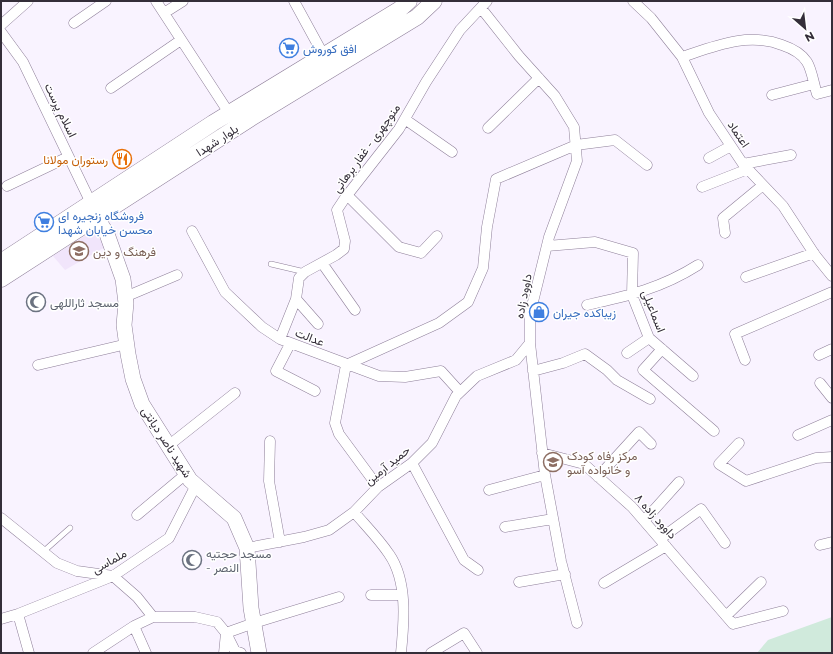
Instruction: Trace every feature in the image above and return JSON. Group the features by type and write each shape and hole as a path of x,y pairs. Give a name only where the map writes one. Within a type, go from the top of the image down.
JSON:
{"main road":[{"name":"بلوار شهدا","path":"1,262 94,210 251,118 400,10 409,1"},
{"name":"بلوار شهدا","path":"1,279 229,113 417,17 434,1"},
{"name":"شهید ناصر دیانتی","path":"94,210 107,234 123,279 126,344 133,379 142,404 186,474 196,485 234,518 247,548 254,623 259,653"}],"street":[{"path":"74,23 106,1"},
{"path":"156,1 229,113"},
{"path":"164,13 183,1"},
{"path":"294,1 328,62"},
{"name":"اعتماد","path":"632,1 651,18 682,57 709,113 731,146 746,166 783,206 814,253 832,276"},
{"path":"1,26 25,2"},
{"name":"داوود زاده","path":"484,5 539,78 555,96 574,127 577,161 547,246 530,314 530,343 545,475 553,519 577,623"},
{"name":"منوچهری - غفار برهانی","path":"305,272 344,249 345,241 337,210 406,120 426,82 460,30 484,5"},
{"name":"اسلام پرست","path":"1,32 23,62 94,210"},
{"path":"682,57 723,44 747,39 773,41 793,49 807,62 817,94 832,90"},
{"path":"111,88 182,40"},
{"path":"488,128 539,78"},
{"path":"772,95 814,84"},
{"path":"406,120 452,152"},
{"path":"378,487 339,434 335,423 346,364 439,323 468,302 481,272 496,179 576,145 615,140 647,165"},
{"path":"709,158 731,146"},
{"path":"702,187 746,166 791,155"},
{"path":"7,186 68,157"},
{"path":"725,233 723,218 763,185"},
{"path":"347,195 399,247 421,253 437,236"},
{"name":"عدالت","path":"192,231 225,292 262,327 285,342 378,376 405,376 441,370 460,392"},
{"name":"اسماعیلی","path":"547,246 595,242 633,253 632,296 649,338 693,376"},
{"path":"746,278 814,253"},
{"path":"322,263 355,310"},
{"path":"587,305 632,296 676,279 698,265"},
{"path":"305,272 299,278 296,299 276,371 315,391"},
{"path":"125,297 177,275"},
{"path":"745,360 735,334 832,292"},
{"path":"296,299 318,324"},
{"path":"627,353 649,338"},
{"name":"حمید آرمین","path":"247,548 280,542 329,530 354,512 378,487 412,463 432,443 456,396 460,392 477,376 516,360 530,343"},
{"path":"38,365 126,344"},
{"path":"662,349 643,370 714,431"},
{"path":"819,355 832,349"},
{"path":"533,371 563,363 585,354 607,370 617,380 650,399"},
{"path":"820,383 832,398"},
{"path":"168,446 235,393"},
{"path":"798,436 832,420"},
{"path":"598,477 639,432 651,444"},
{"path":"270,441 269,481 280,542"},
{"path":"739,443 719,464 746,481 816,458 832,457"},
{"name":"داوود زاده ۸","path":"542,453 584,464 632,507 730,620"},
{"path":"412,463 464,560 478,570"},
{"path":"137,515 186,474"},
{"path":"489,490 545,475"},
{"path":"644,521 679,482"},
{"name":"ملماسی","path":"1,619 18,614 113,576 169,538 196,485"},
{"path":"604,583 663,542 701,509 725,542"},
{"path":"354,512 390,556 401,583 404,618 401,653"},
{"path":"1,518 58,562 77,571 113,576 137,597 153,617"},
{"path":"505,527 553,519"},
{"path":"820,545 832,542"},
{"path":"519,582 565,574"},
{"path":"730,620 760,582"},
{"path":"371,595 402,595"},
{"path":"226,633 339,597"},
{"path":"730,620 783,610"},
{"path":"18,614 29,653"},
{"path":"93,653 134,626 153,617 194,617 217,622 226,633 235,650 241,653"},
{"path":"134,626 146,653"},
{"path":"224,653 226,633"},
{"path":"431,653 464,633 477,653"}],"lane":[{"path":"271,264 305,272"},
{"path":"44,551 70,528"}],"shaded area":[{"name":"فرهنگ و دین","path":"91,232 99,238 105,247 65,270 53,256"}],"green space":[{"path":"832,617 832,653 757,653 768,640"}],"place":[{"name":"افق کوروش","path":"289,48"},
{"name":"رستوران مولانا","path":"122,159"},
{"name":"فروشگاه زنجیره ای محسن خیابان شهدا","path":"44,222"},
{"name":"فرهنگ و دین","path":"79,251"},
{"name":"مسجد ثاراللهی","path":"36,302"},
{"name":"زیباکده جیران","path":"539,312"},
{"name":"مرکز رفاه کودک و خانواده آسو","path":"553,462"},
{"name":"مسجد حجتیه - النصر","path":"192,560"}]}
